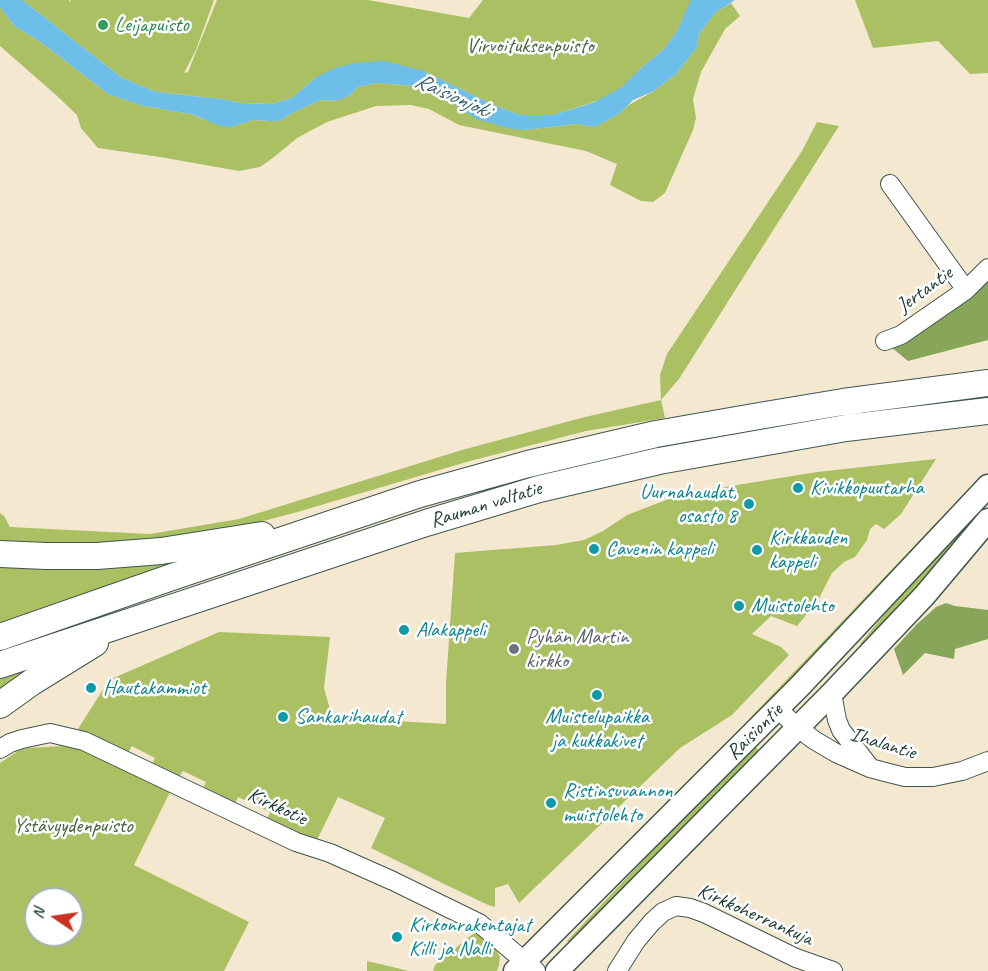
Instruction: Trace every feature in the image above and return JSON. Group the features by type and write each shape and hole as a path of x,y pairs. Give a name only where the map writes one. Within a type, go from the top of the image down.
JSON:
{"highway":[{"name":"Rauman valtatie","path":"0,637 161,580 431,490 528,464 656,434 843,402 988,383"},
{"name":"Rauman valtatie","path":"0,665 426,523 539,489 659,461 846,428 988,411"},
{"path":"0,554 97,556 150,552 322,527"},
{"path":"0,705 32,682 128,623"}],"main road":[{"name":"Raisiontie","path":"525,968 778,709 988,486"},
{"name":"Raisiontie","path":"557,971 798,728 925,596 988,520"}],"street":[{"path":"890,184 966,290"},
{"name":"Jertantie","path":"885,341 901,335 966,290 988,268"},
{"path":"832,693 841,730 870,768"},
{"name":"Ihalantie","path":"778,709 798,728 836,753 870,768 905,777 949,775 988,761"},
{"name":"Kirkkotie","path":"0,749 22,739 50,734 84,741 296,842 330,853 479,923 525,968"},
{"name":"Kirkkoherrankuja","path":"617,971 636,941 652,922 663,912 676,906 704,913 796,958 833,971"}],"green space":[{"name":"Virvoituksenpuisto","path":"22,0 69,0 70,2 71,0 214,0 196,50 184,73 188,72 217,0 368,0 469,18 483,0 692,0 677,31 664,49 640,69 625,92 553,115 520,115 498,107 423,71 315,78 292,98 272,104 241,103 156,92 122,78"},
{"path":"855,0 988,0 988,73 970,74 938,41 873,48"},
{"path":"731,3 740,16 725,29 701,72 693,99 696,118 693,130 665,193 653,202 641,201 610,185 617,164 586,151 459,125 429,109 411,105 376,106 327,122 297,138 260,167 239,171 98,148 81,128 77,115 0,46 0,7 14,26 39,41 108,94 143,106 191,114 231,127 253,120 280,121 321,100 337,101 350,95 358,87 377,83 413,86 524,130 577,124 595,127 654,91 677,73 697,47 699,34 716,12"},
{"path":"817,122 839,126 679,379 661,400 660,375 667,354 802,151"},
{"path":"988,276 988,340 908,361 890,346"},
{"path":"661,400 665,418 586,431 470,461 233,529 146,544 0,543 0,513 10,527 150,534 239,519 462,450 585,417"},
{"path":"936,459 901,514 884,529 876,524 870,529 867,540 855,557 844,562 832,573 817,602 797,626 771,616 752,634 781,647 789,655 732,715 680,748 519,903 508,884 495,888 495,907 371,848 385,818 338,797 316,842 267,819 270,812 238,797 235,804 203,788 206,782 183,771 179,777 152,764 155,758 132,746 128,753 78,729 109,680 219,632 330,637 324,688 332,717 446,724 446,683 455,553 556,545 584,540 627,515 682,494 817,472"},
{"path":"939,520 940,522 753,721 750,718"},
{"path":"956,536 958,539 864,648 860,644 902,593"},
{"path":"223,547 86,593 0,624 0,561"},
{"path":"946,603 988,610 988,639 955,649 954,659 925,653 903,675 894,649 936,607"},
{"path":"64,655 0,699 0,679"},
{"path":"753,744 760,752 570,944 567,941"},
{"name":"Ystävyydenpuisto","path":"63,746 78,749 170,792 134,865 249,922 224,971 0,971 0,763 18,751 28,748"},
{"path":"474,933 493,943 500,957 497,971 433,971 435,965"},
{"path":"367,961 409,971 367,971"}],"water":[{"name":"Raisionjoki","path":"0,0 22,0 122,78 156,92 241,103 272,104 292,98 315,78 335,68 354,63 384,61 423,71 498,107 520,115 553,115 595,102 622,87 664,49 677,31 691,0 735,0 716,12 699,34 697,47 677,73 654,91 633,100 619,114 595,127 577,124 524,130 476,119 445,98 413,86 377,83 358,87 350,95 337,101 321,100 280,121 253,120 231,127 220,126 191,114 143,106 108,94 39,41 14,26 0,7"}],"place":[{"name":"Leijapuisto","path":"103,25"},
{"name":"Kivikkopuutarha","path":"798,488"},
{"name":"Uurnahaudat, osasto 8","path":"749,504"},
{"name":"Cavenin kappeli","path":"594,549"},
{"name":"Kirkkauden kappeli","path":"757,550"},
{"name":"Muistolehto","path":"739,606"},
{"name":"Alakappeli","path":"404,630"},
{"name":"Pyhän Martin kirkko","path":"514,649"},
{"name":"Hautakammiot","path":"91,688"},
{"name":"Muistelupaikka ja kukkakivet","path":"597,695"},
{"name":"Sankarihaudat","path":"283,717"},
{"name":"Ristinsuvannon muistolehto","path":"551,803"},
{"name":"Kirkonrakentajat Killi ja Nalli","path":"397,937"}]}
